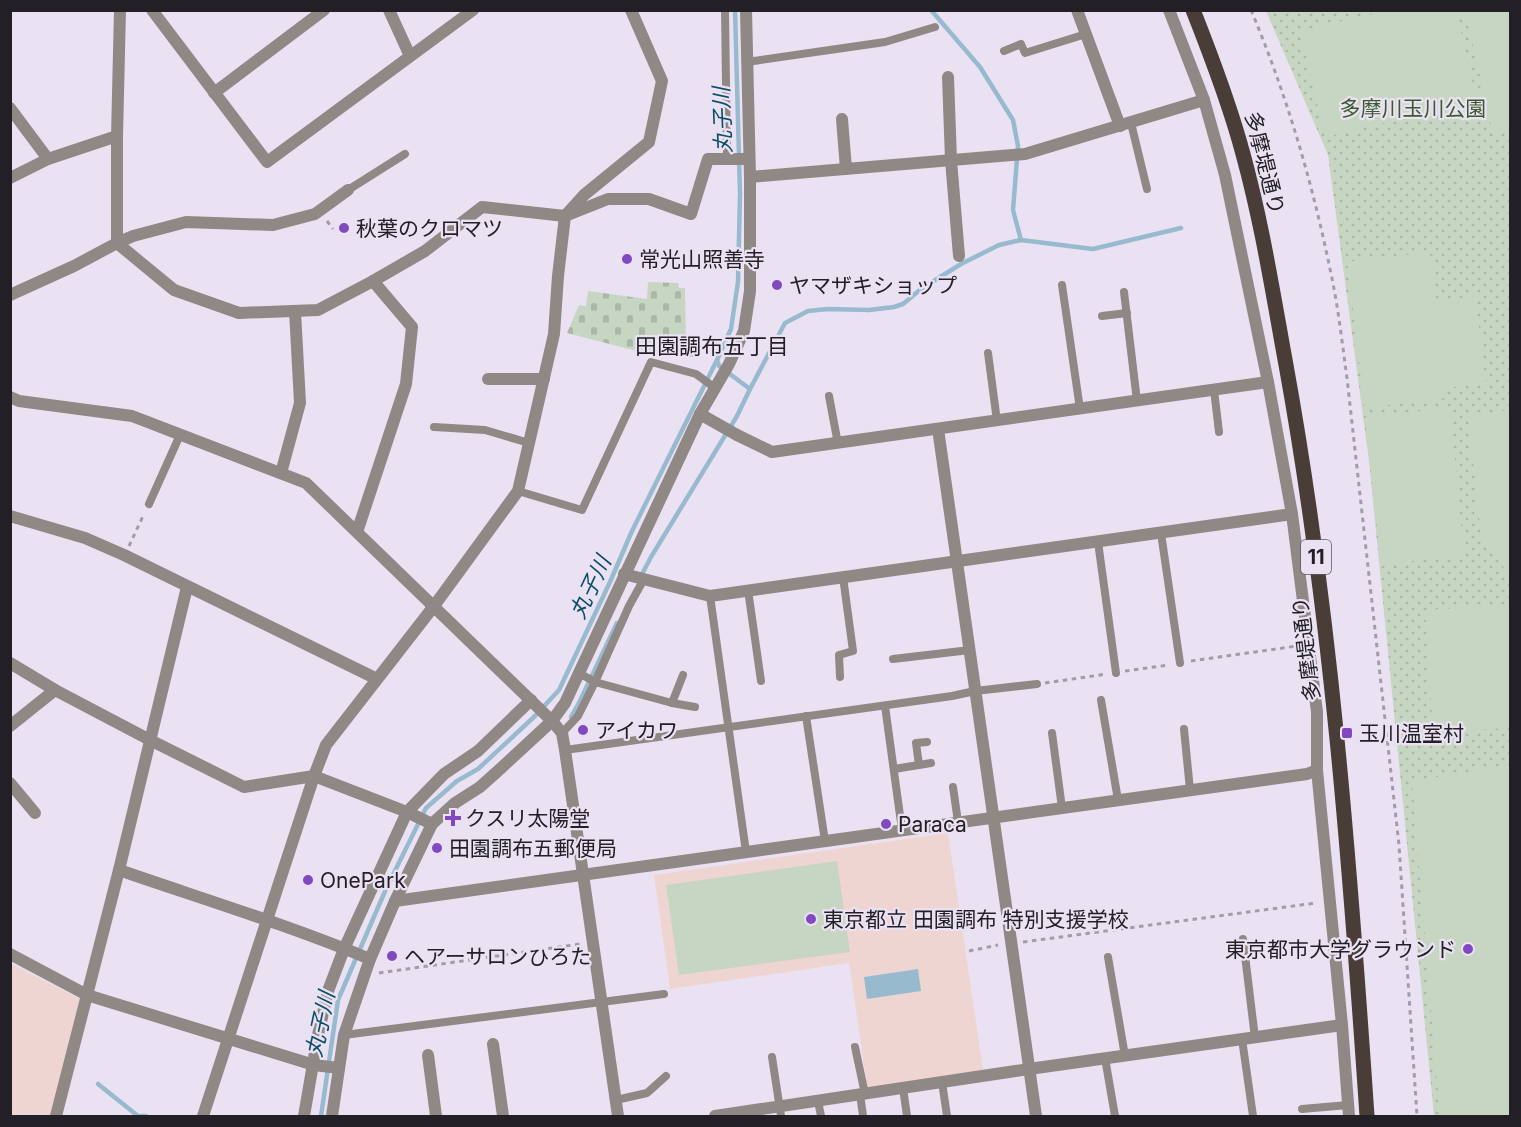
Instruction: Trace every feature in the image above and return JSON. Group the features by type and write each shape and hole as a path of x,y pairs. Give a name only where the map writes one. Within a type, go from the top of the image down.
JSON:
{"main road":[{"name":"多摩堤通り","path":"1193,10 1225,93 1251,185 1311,513 1334,710 1367,1116"}],"street":[{"path":"117,243 120,10"},
{"path":"152,10 267,162 473,10"},
{"path":"214,93 324,10"},
{"path":"389,10 410,56"},
{"path":"203,1116 326,745 434,606 518,491 554,334 565,216 584,195 649,142 663,81 631,10"},
{"path":"332,1116 344,1035 370,960 432,824 455,803 480,787 552,721 588,678 627,575 700,414 729,364 744,331 750,291 746,10"},
{"path":"1077,10 1126,124"},
{"path":"1169,10 1204,100 1225,175 1268,382 1292,514 1317,712 1317,770 1348,1111"},
{"path":"948,77 951,160 959,256"},
{"path":"750,177 1025,154 1204,100"},
{"path":"10,108 48,159"},
{"path":"842,119 846,169"},
{"path":"10,178 48,159 117,136"},
{"path":"117,243 174,290 239,313 318,310 425,251 482,207 565,216 608,200 648,199 691,214 708,159 749,159"},
{"path":"10,295 133,236 186,222 273,225 315,214 348,190"},
{"path":"357,532 406,384 412,327 373,281"},
{"path":"281,473 300,403 295,311"},
{"path":"488,379 544,379"},
{"path":"700,414 772,452 1268,382"},
{"path":"10,397 132,416 306,483 552,721 562,733 565,750 618,1116"},
{"path":"939,429 1036,1116"},
{"path":"627,575 710,596 1292,514"},
{"path":"10,516 85,538 124,555 377,679"},
{"path":"56,1116 119,870 187,587"},
{"path":"10,663 150,741 244,787 314,776 432,824"},
{"path":"10,726 55,690"},
{"path":"304,1116 328,991 344,949 407,812 444,774 478,751 531,700"},
{"path":"1317,712 1334,710"},
{"path":"395,901 1307,774 1317,770"},
{"path":"10,783 35,813"},
{"path":"119,870 267,921 370,960"},
{"path":"10,954 87,995 314,1065 339,1068"},
{"path":"715,1116 780,1112 818,1101 862,1094 1342,1026"},
{"path":"493,1044 503,1116"},
{"path":"428,1055 436,1116"}],"lane":[{"path":"725,10 729,159"},
{"path":"747,62 885,42 935,27"},
{"path":"1004,51 1022,44 1025,53 1086,34"},
{"path":"1126,124 1147,189"},
{"path":"348,190 405,154"},
{"path":"1062,285 1080,409"},
{"path":"1124,292 1137,401"},
{"path":"1102,316 1127,313"},
{"path":"988,353 997,421"},
{"path":"518,491 582,510 651,362 719,382"},
{"path":"1214,390 1219,432"},
{"path":"829,396 838,444"},
{"path":"434,427 485,430 529,443"},
{"path":"149,504 180,435"},
{"path":"1161,533 1180,663"},
{"path":"1098,542 1116,673"},
{"path":"840,677 839,655 854,651 843,577"},
{"path":"562,733 578,716 588,678 644,579"},
{"path":"748,590 761,681"},
{"path":"710,596 746,852"},
{"path":"893,659 970,650"},
{"path":"672,703 683,675"},
{"path":"588,678 672,703 695,707"},
{"path":"565,750 1037,684"},
{"path":"1101,700 1118,800"},
{"path":"885,706 902,830"},
{"path":"806,716 825,841"},
{"path":"1184,729 1190,790"},
{"path":"1052,733 1062,808"},
{"path":"919,765 916,744 927,742"},
{"path":"894,769 931,763"},
{"path":"953,787 958,822"},
{"path":"1243,939 1255,1038"},
{"path":"1108,957 1125,1056"},
{"path":"344,1035 664,994"},
{"path":"1242,1039 1253,1116"},
{"path":"855,1047 863,1116"},
{"path":"772,1057 780,1112"},
{"path":"1105,1058 1115,1116"},
{"path":"616,1100 647,1093 666,1076"},
{"path":"942,1082 947,1116"},
{"path":"903,1088 907,1116"},
{"path":"818,1101 821,1116"},
{"path":"1302,1109 1348,1111"}],"path":[{"path":"1251,10 1282,92 1315,204 1330,269 1340,330 1399,845 1417,1116"},
{"path":"124,555 149,504"},
{"path":"969,951 1012,943 1330,901"},
{"path":"365,975 594,942"}],"shaded area":[{"name":"東京都立 田園調布 特別支援学校","path":"948,833 984,1076 868,1092 849,963 670,989 654,875"},
{"path":"10,963 80,999 51,1116 11,1116"}],"green space":[{"path":"1390,10 1456,11 1477,101 1325,137 1300,31"},
{"name":"多摩川玉川公園","path":"1266,11 1510,11 1510,1116 1434,1116 1369,461 1328,155"},
{"path":"1465,11 1510,11 1510,129 1493,133"},
{"path":"1430,252 1436,301 1475,296 1486,383 1447,388 1447,398 1365,408 1347,262"},
{"path":"648,282 678,283 679,288 685,288 686,339 700,341 701,357 652,355 567,333 579,305 586,306 588,291 647,299"},
{"path":"1450,408 1464,556 1381,564 1365,417"},
{"path":"1510,410 1510,577 1481,536 1468,415"},
{"path":"1510,605 1510,728 1433,732 1425,610"},
{"name":"東京都市大学グラウンド","path":"1510,765 1510,1116 1440,1116 1412,781"},
{"path":"837,861 850,952 679,975 666,885"}],"water":[{"path":"918,969 921,991 867,999 864,977"}],"waterway":[{"name":"丸子川","path":"321,1116 338,1000 386,889 426,808 457,781 478,769 535,716 559,690 632,531 731,329 738,282 740,194 735,10"},
{"path":"931,10 980,67 1013,120 1018,146 1013,210 1021,240"},
{"path":"717,360 719,366 750,389 785,323 808,311 869,310 894,307 903,304 921,289 961,264 999,245 1021,240 1093,249 1181,228"},
{"path":"640,578 737,416 750,389"},
{"path":"571,717 617,623"},
{"path":"98,1084 138,1116 146,1116"}],"place":[{"name":"秋葉のクロマツ","path":"344,228"},
{"name":"常光山照善寺","path":"627,259"},
{"name":"ヤマザキショップ","path":"777,285"},
{"name":"アイカワ","path":"583,730"},
{"name":"玉川温室村","path":"1347,733"},
{"name":"クスリ太陽堂","path":"453,818"},
{"name":"Paraca","path":"886,824"},
{"name":"田園調布五郵便局","path":"437,848"},
{"name":"OnePark","path":"308,880"},
{"name":"東京都立 田園調布 特別支援学校","path":"811,919"},
{"name":"東京都市大学グラウンド","path":"1468,949"},
{"name":"ヘアーサロンひろた","path":"392,956"}],"district":[{"name":"田園調布五丁目","path":"712,346"}]}
